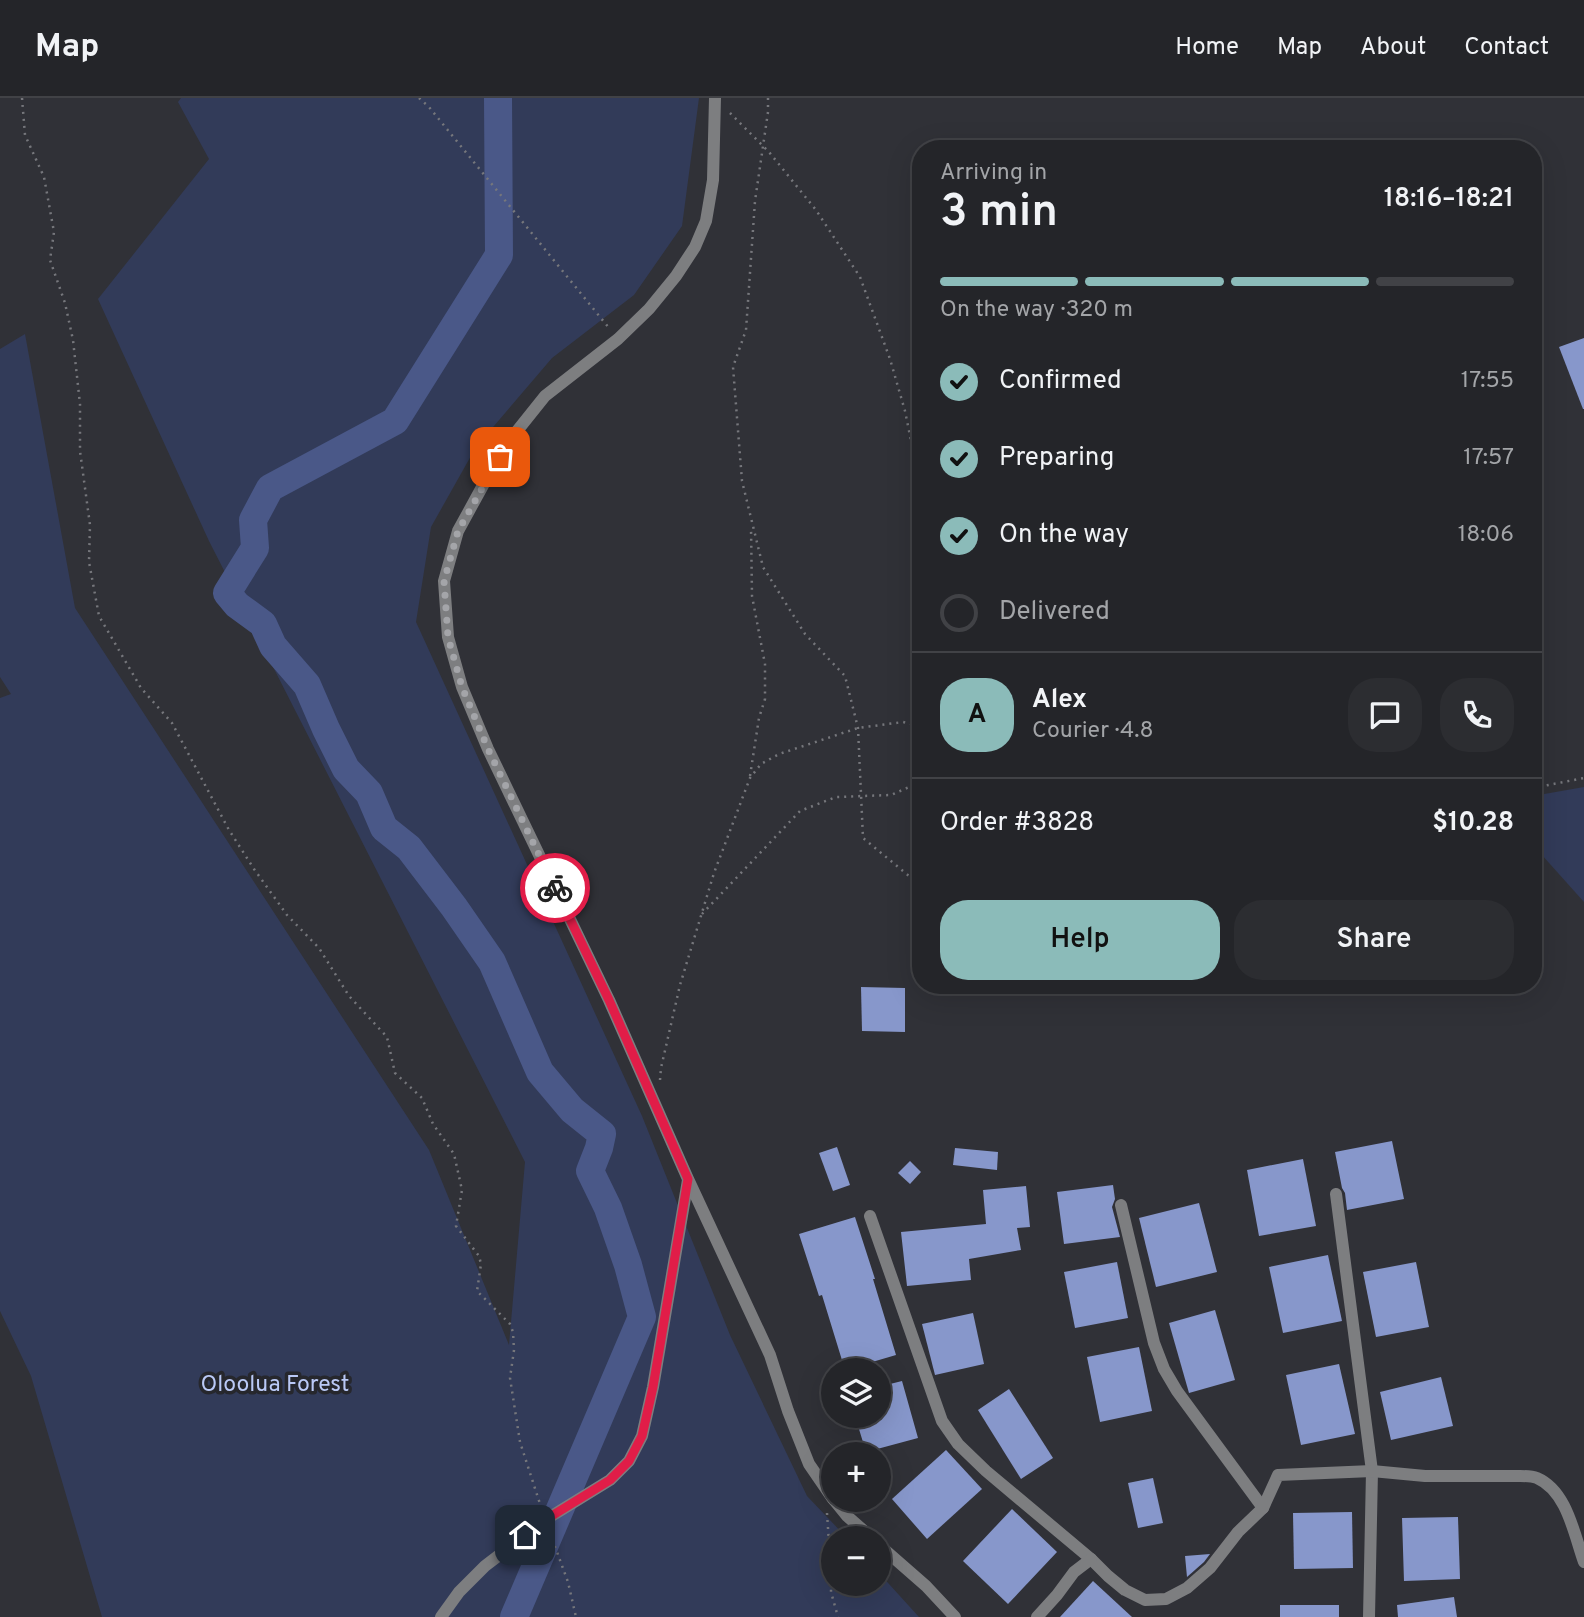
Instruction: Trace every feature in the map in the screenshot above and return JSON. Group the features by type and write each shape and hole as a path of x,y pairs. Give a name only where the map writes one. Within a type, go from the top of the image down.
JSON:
{"street":[{"path":"715,98 713,180 706,221 695,247 649,309 618,339 545,396 513,436 458,531 444,581 448,637 462,687 488,749 609,1000 770,1355 809,1464 821,1482"},
{"path":"441,1617 459,1592 485,1566 545,1520 610,1480 629,1461 642,1436 653,1387 688,1179"},
{"path":"1336,1194 1372,1471 1369,1617"},
{"path":"1121,1205 1154,1343 1164,1370 1263,1508"},
{"path":"870,1216 942,1421 958,1444 1108,1576 1125,1590 1145,1600 1166,1599 1187,1588 1210,1568 1238,1532 1263,1508 1279,1475 1372,1471 1425,1476 1535,1478 1549,1486 1563,1503 1584,1562"},
{"path":"844,1512 858,1526"},
{"path":"891,1555 926,1586 955,1617"},
{"path":"1037,1617 1074,1572 1091,1559"}],"path":[{"path":"22,98 25,135 44,177 54,232 50,260 65,303 73,340 80,404 80,451 90,524 89,562 99,617 141,688 172,723 229,830 254,869 287,915 319,948 349,996 387,1037 396,1073 422,1098 433,1124 454,1154 461,1191 456,1226 479,1256 481,1264 477,1291 510,1324 513,1332 514,1350 510,1378 520,1442 568,1582 576,1617"},
{"path":"419,98 618,339"},
{"path":"715,98 763,146 816,210 860,277 893,372 912,446"},
{"path":"768,98 755,201 746,330 733,367 742,481 762,566 806,634 845,676 858,728 863,838 912,878"},
{"path":"658,1112 660,1068 680,985 713,873 750,778 759,718 765,699 765,664 752,596 751,520"},
{"path":"750,778 761,764 779,754 858,728 903,722 912,724"},
{"path":"1542,786 1584,778"},
{"path":"701,914 800,811 836,797 891,795 912,787"},
{"path":"827,1513 831,1591 838,1617"}],"green space":[{"name":"Oloolua Forest","path":"181,98 699,98 682,226 634,295 552,358 476,447 431,527 416,622 642,1116 730,1335 807,1496 836,1526 821,1526 821,1596 891,1596 891,1586 919,1617 102,1617 31,1376 0,1311 0,698 11,694 0,677 0,349 25,334 75,608 429,1150 509,1345 525,1162 209,541 98,299 209,159 178,102"},
{"path":"1584,787 1584,902 1542,855 1542,794"}],"building":[{"path":"1584,338 1584,409 1583,409 1559,347"},
{"path":"861,987 905,988 905,1032 862,1031"},
{"path":"1392,1141 1404,1199 1347,1210 1335,1152"},
{"path":"837,1147 850,1185 833,1191 819,1153"},
{"path":"955,1148 998,1152 997,1170 953,1165"},
{"path":"1303,1159 1316,1226 1259,1236 1247,1170"},
{"path":"910,1161 921,1172 910,1184 898,1173"},
{"path":"1113,1185 1115,1199 1112,1207 1120,1237 1064,1244 1057,1192"},
{"path":"1026,1186 1030,1227 1017,1228 1021,1250 969,1259 971,1280 907,1286 901,1232 986,1224 983,1190"},
{"path":"1199,1203 1217,1272 1156,1287 1139,1218"},
{"path":"855,1217 896,1355 886,1358 841,1358 799,1234"},
{"path":"1328,1255 1342,1321 1283,1333 1269,1267"},
{"path":"1117,1262 1128,1318 1075,1328 1064,1272"},
{"path":"1416,1262 1429,1327 1376,1337 1363,1272"},
{"path":"1215,1310 1235,1380 1189,1393 1169,1323"},
{"path":"973,1313 984,1364 935,1375 922,1324"},
{"path":"1139,1347 1152,1411 1100,1422 1087,1357"},
{"path":"1339,1364 1355,1434 1301,1445 1286,1375"},
{"path":"1441,1377 1453,1426 1391,1440 1380,1392"},
{"path":"902,1381 918,1438 891,1445 891,1442 863,1442 859,1428 891,1428 891,1384"},
{"path":"1009,1389 1053,1458 1021,1479 978,1410"},
{"path":"946,1450 982,1489 927,1539 892,1499"},
{"path":"1153,1478 1163,1523 1138,1528 1128,1483"},
{"path":"1012,1509 1057,1552 1008,1604 963,1561"},
{"path":"1352,1512 1353,1568 1294,1569 1293,1513"},
{"path":"1458,1517 1460,1579 1404,1581 1402,1518"},
{"path":"1210,1554 1204,1562 1187,1577 1185,1556"},
{"path":"1093,1581 1132,1617 1060,1617"},
{"path":"1454,1597 1457,1617 1398,1617 1397,1605"},
{"path":"1280,1605 1339,1605 1339,1617 1280,1617"}],"waterway":[{"path":"498,98 499,255 395,421 270,488 253,520 255,548 227,593 237,605 263,624 273,646 307,685 346,769 369,793 384,828 409,848 492,962 540,1072 572,1110 602,1134 590,1171 608,1208 628,1265 642,1317 514,1617"}],"way so far":[{"path":"500,457 458,531 444,581 448,637 462,687 488,749 555,888"}],"route":[{"path":"525,1535 610,1480 629,1461 642,1436 653,1387 688,1179 609,1000 555,888"}]}
